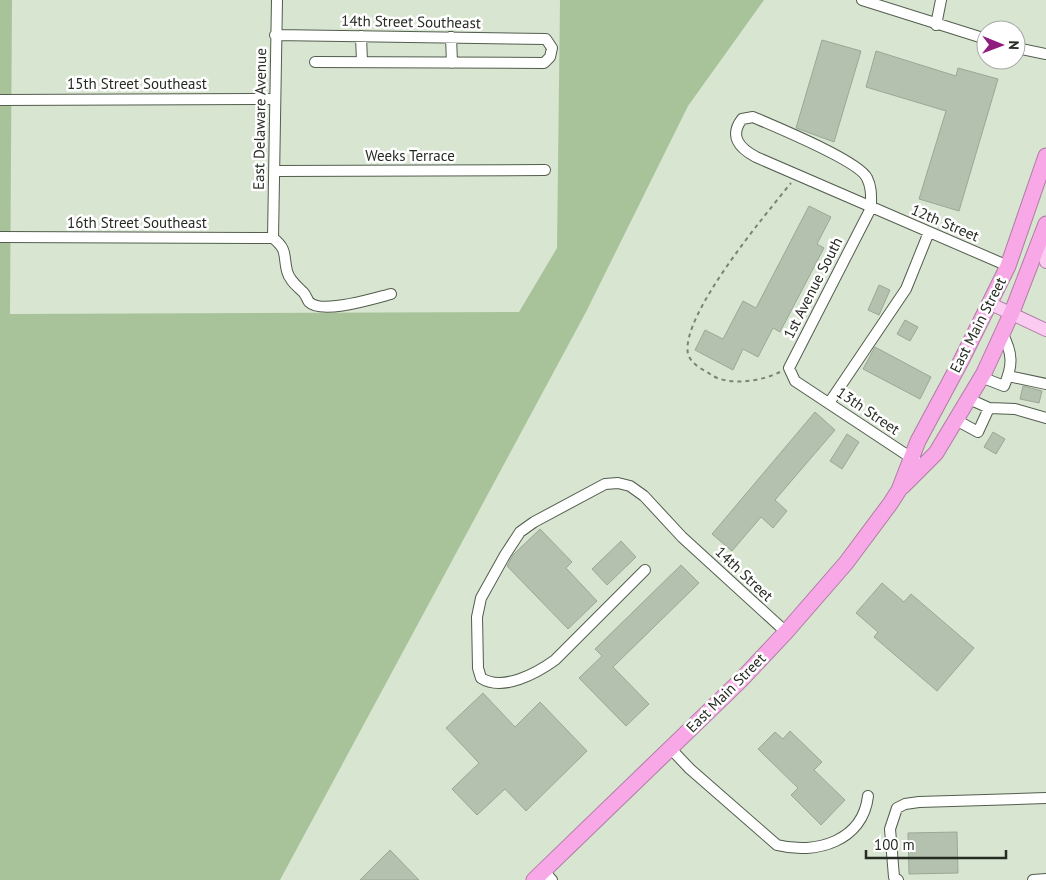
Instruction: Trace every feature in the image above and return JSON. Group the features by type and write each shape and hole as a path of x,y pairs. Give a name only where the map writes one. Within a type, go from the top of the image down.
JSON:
{"highway":[{"name":"East Main Street","path":"899,490 910,457 991,304 1008,266 1046,156"},
{"name":"East Main Street","path":"543,877 786,632 846,563 899,490 936,452 981,377 1012,312 1046,224"}],"main road":[{"path":"1040,241 1046,262"},
{"path":"991,304 1012,312 1046,330"}],"street":[{"name":"East Delaware Avenue","path":"273,238 277,0"},
{"path":"862,0 976,36"},
{"path":"936,25 941,0"},
{"name":"14th Street Southeast","path":"276,35 546,38 552,48 550,57 544,63 452,63"},
{"path":"361,36 362,62"},
{"path":"315,62 452,63 451,37"},
{"path":"1026,50 1046,54"},
{"name":"15th Street Southeast","path":"0,100 274,99"},
{"name":"12th Street","path":"871,208 872,191 867,176 851,163 756,118 742,119 736,127 735,137 742,150 871,208 1008,266"},
{"name":"Weeks Terrace","path":"274,171 546,170"},
{"name":"1st Avenue South","path":"789,368 871,208"},
{"path":"829,403 906,290 929,232"},
{"name":"16th Street Southeast","path":"0,237 273,238"},
{"path":"273,238 282,245 287,272 294,284 306,294 309,302 318,306 348,305 391,294"},
{"path":"981,377 1004,386 1011,371 1010,348 1002,333"},
{"name":"13th Street","path":"789,368 795,381 924,466"},
{"path":"1008,376 1046,384"},
{"path":"968,399 989,408 1015,409 1046,418"},
{"path":"956,420 978,432 989,408"},
{"name":"14th Street","path":"646,570 556,660 542,670 516,680 489,683 481,678 476,637 477,617 481,598 520,532 534,522 605,484 618,483 630,486 644,496 682,537 786,632"},
{"path":"670,748 690,769 778,845 787,848 811,849 848,834 863,819 868,796"},
{"path":"898,880 894,877 890,829 897,808 905,804 919,802 1046,798"},
{"path":"1033,880 1046,879"}],"path":[{"path":"789,368 772,376 752,380 737,381 714,377 693,362 688,355 688,342 692,328 703,306 729,263 798,176"}],"green space":[{"path":"0,0 12,0 10,314 519,312 557,248 560,0 764,0 688,106 586,312 280,880 0,880"}],"building":[{"path":"822,40 861,51 834,142 796,128"},
{"path":"876,51 956,76 958,68 998,79 959,211 919,199 946,111 866,87"},
{"path":"809,206 831,217 817,244 824,248 780,332 773,328 758,357 743,349 733,370 695,350 705,330 723,339 743,301 756,308"},
{"path":"879,285 890,290 879,315 868,310"},
{"path":"905,320 918,327 910,341 897,334"},
{"path":"875,347 931,377 920,399 863,369"},
{"path":"1023,386 1042,391 1039,403 1020,399"},
{"path":"815,412 835,430 775,500 787,511 773,528 761,517 732,551 712,534"},
{"path":"993,432 1005,439 996,454 984,447"},
{"path":"847,434 859,442 842,469 830,461"},
{"path":"540,529 572,562 566,568 597,601 568,629 507,566 513,555"},
{"path":"621,541 636,557 607,585 592,569"},
{"path":"681,565 699,583 613,667 649,704 626,726 579,678 602,656 595,649"},
{"path":"882,583 904,602 911,594 974,648 937,691 874,637 878,632 856,613"},
{"path":"483,693 515,727 540,702 587,751 526,811 505,789 477,815 452,789 479,763 446,728"},
{"path":"790,731 822,762 814,770 845,800 821,825 791,795 798,788 758,749 775,732 783,739"},
{"path":"957,832 958,873 909,874 908,833"},
{"path":"390,850 419,880 360,880"}]}
